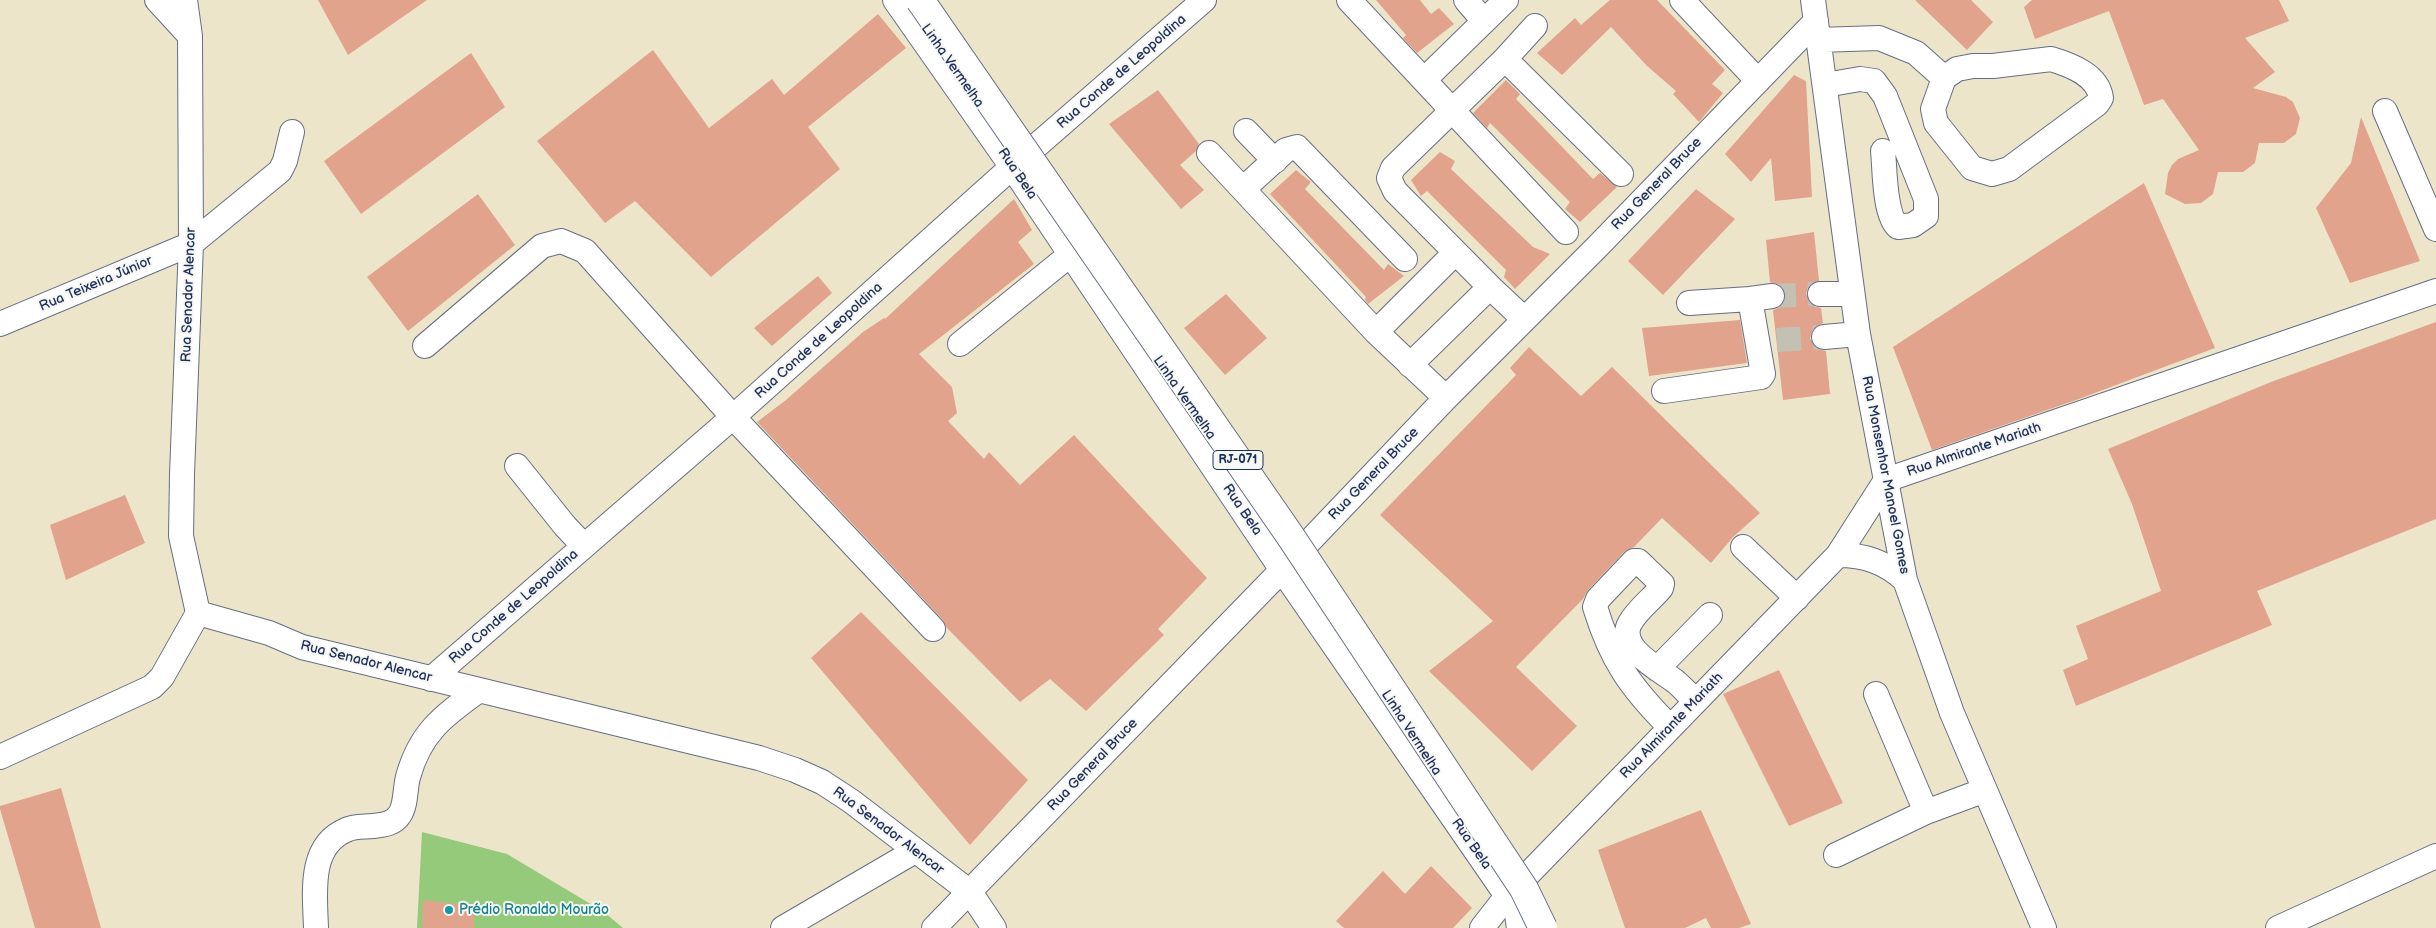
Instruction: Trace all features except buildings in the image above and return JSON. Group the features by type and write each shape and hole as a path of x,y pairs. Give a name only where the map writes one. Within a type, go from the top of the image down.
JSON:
{"highway":[{"name":"Linha Vermelha","path":"906,0 1287,544 1532,928"},
{"name":"Linha Vermelha","path":"920,0 1296,545 1524,889 1542,928"},
{"path":"1511,895 1521,928"}],"street":[{"path":"157,0 190,36"},
{"name":"Rua Senador Alencar","path":"186,0 190,36 191,244 182,474 182,536 198,613 269,633 302,647 760,758 795,770 822,782 851,801 970,892 994,928"},
{"name":"Rua Bela","path":"895,0 1012,167 1282,570 1511,895"},
{"name":"Rua Conde de Leopoldina","path":"431,679 733,417 1012,167 1204,0"},
{"path":"1349,0 1566,232"},
{"path":"1466,0 1484,20"},
{"path":"1424,80 1506,0"},
{"path":"1682,0 1758,81"},
{"path":"1816,20 1879,38 1916,53 1944,78"},
{"name":"Rua General Bruce","path":"934,928 1282,570 1446,398 1816,20"},
{"name":"Rua Monsenhor Manoel Gomes","path":"1816,20 1858,334 1905,580 1952,713 2044,928"},
{"path":"1524,319 1490,288 1395,191 1389,178 1393,168 1505,59 1535,26"},
{"path":"1505,59 1621,174"},
{"path":"2051,59 2077,66 2100,90 2101,98 2097,104 2009,169 1992,174 1972,168 1936,123 1933,109 1944,78 1957,69 1973,66 1993,66 2051,59"},
{"path":"1825,85 1860,79 1874,81 1885,96 1926,199 1926,216 1913,225 1898,227 1893,223 1889,211 1883,150"},
{"path":"2385,111 2436,229"},
{"path":"1246,131 1275,160"},
{"name":"Rua Teixeira Júnior","path":"0,324 191,244 280,171 292,132"},
{"path":"1243,189 1286,150 1297,147 1405,258"},
{"path":"1209,153 1376,332 1446,398"},
{"path":"425,346 542,246 561,241 585,251 733,417 932,629"},
{"path":"1376,332 1455,253"},
{"path":"960,344 1071,254"},
{"path":"1410,365 1490,288"},
{"name":"Rua Almirante Mariath","path":"1482,928 1670,727 1838,555 1886,480 2436,291"},
{"path":"1820,294 1852,294"},
{"path":"1664,391 1761,377 1763,374 1767,341 1761,297 1689,303"},
{"path":"1824,337 1858,334"},
{"path":"517,466 564,526 584,546"},
{"path":"1743,547 1797,598"},
{"path":"1838,555 1872,559 1895,571 1905,580"},
{"path":"1670,727 1631,686 1615,660 1595,607 1598,599 1634,561 1638,561 1662,584 1661,588 1630,623 1628,630 1629,638 1636,651 1676,682 1696,701"},
{"path":"0,757 152,687 162,677 198,613"},
{"path":"1657,669 1710,615"},
{"path":"316,928 315,885 320,854 332,837 348,829 393,822 401,813 408,777 417,752 427,734 444,715 478,691"},
{"path":"1876,694 1926,812"},
{"path":"1836,855 1926,812 1985,790"},
{"path":"783,928 915,851"},
{"path":"2278,928 2436,856"}],"green space":[{"path":"422,832 507,854 604,912 623,928 417,928"}],"tunnel":[{"path":"1772,296 1820,294"},
{"path":"1777,340 1824,337"}],"place":[{"name":"Prédio Ronaldo Mourão","path":"449,910"}]}
